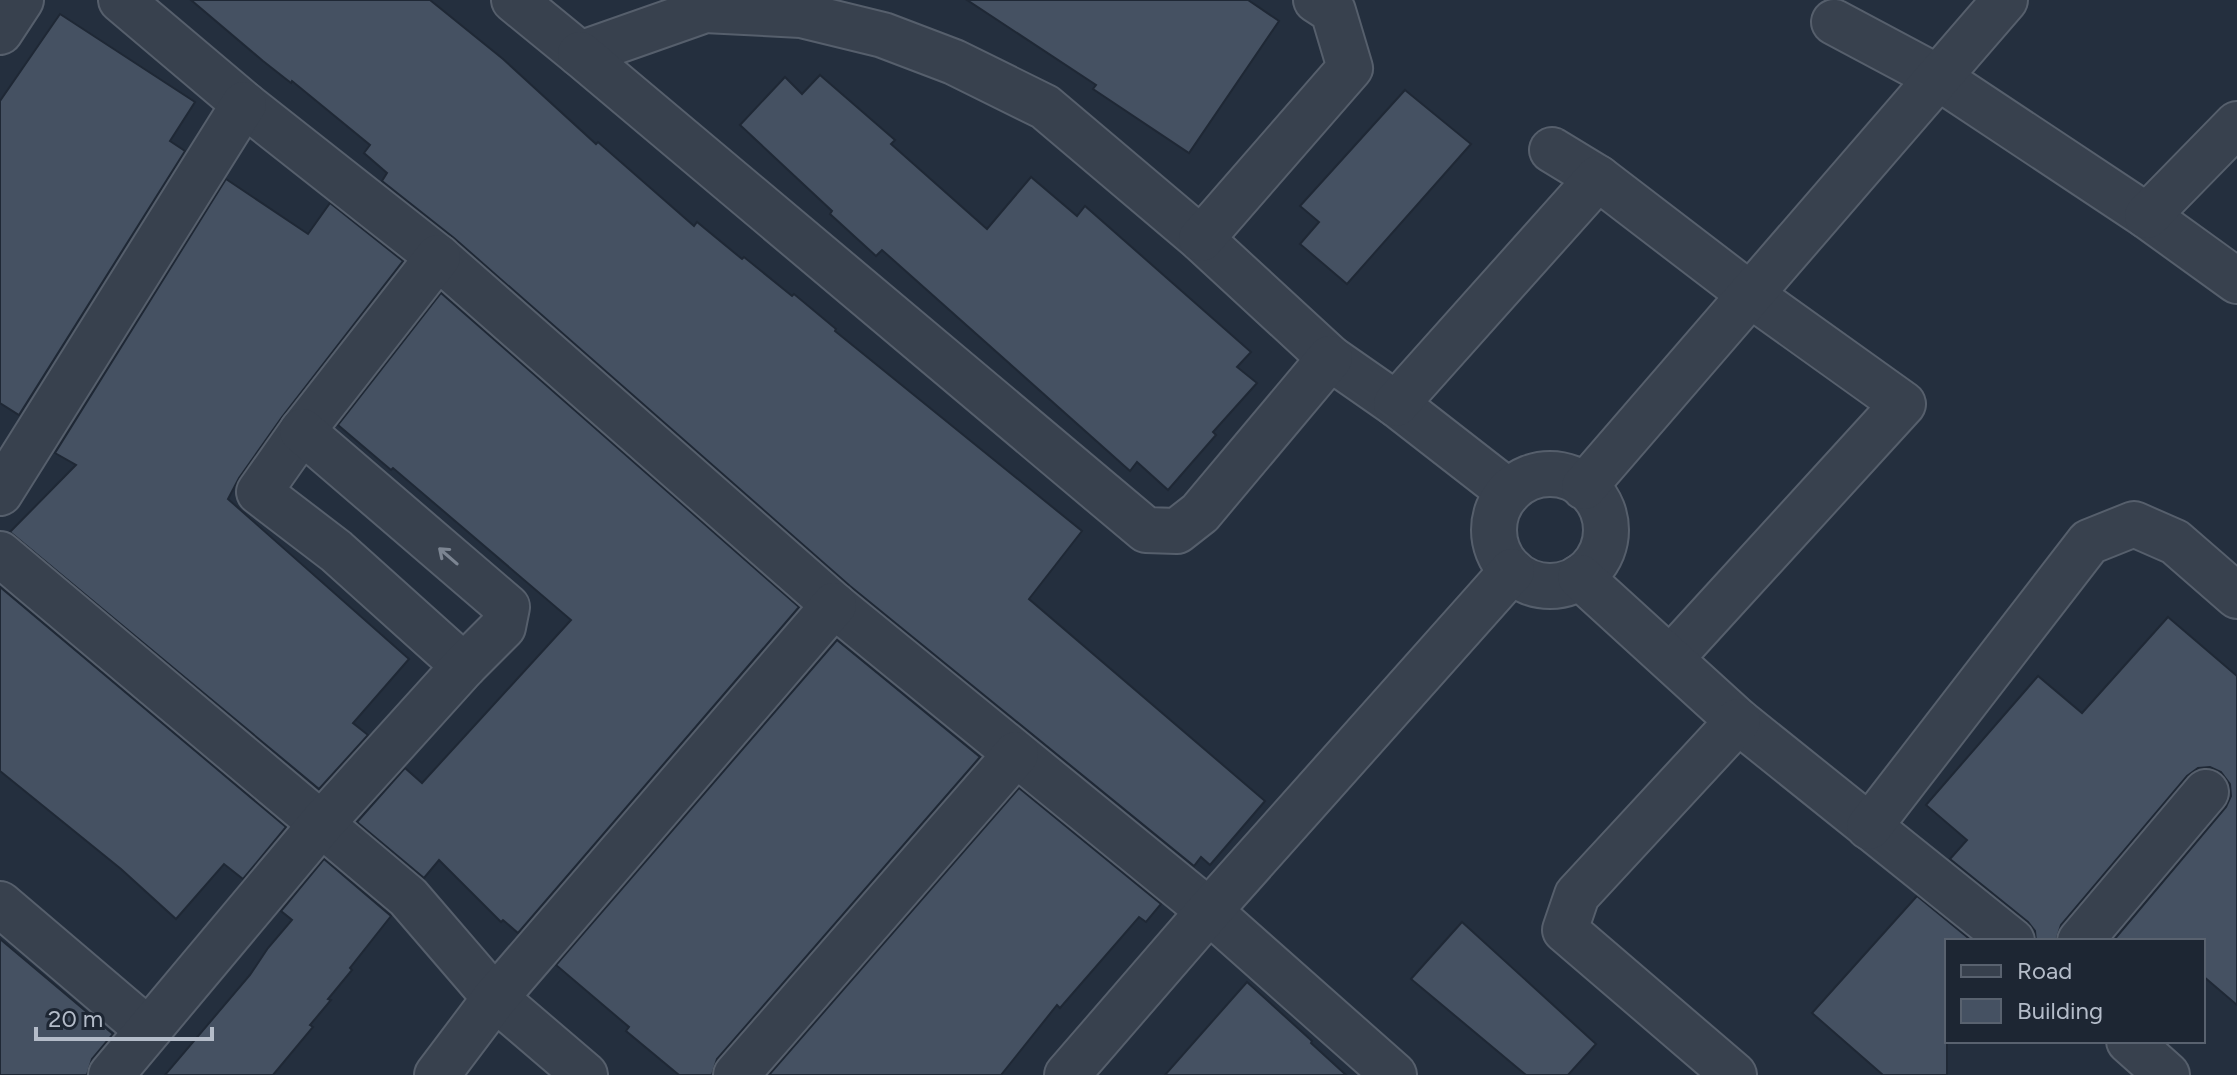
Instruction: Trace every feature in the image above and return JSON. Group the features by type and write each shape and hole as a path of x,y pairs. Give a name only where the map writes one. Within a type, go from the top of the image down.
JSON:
{"street":[{"path":"0,32 21,0"},
{"path":"121,0 244,104 438,257 834,605 1209,911 1394,1075"},
{"path":"514,0 1146,530 1177,531 1200,513 1330,358"},
{"path":"1201,239 1350,68 1333,11 1316,0"},
{"path":"1584,487 2005,0"},
{"path":"580,54 705,10 801,15 883,35 954,62 1045,107 1201,239 1330,358 1396,404 1509,492"},
{"path":"1834,22 1939,78 2147,216 2237,281"},
{"path":"0,493 244,104"},
{"path":"2147,216 2237,124"},
{"path":"1552,150 1598,178 1752,296 1903,404 1671,658"},
{"path":"1396,404 1598,178"},
{"path":"438,257 302,431 259,492 336,551 464,666"},
{"path":"111,1075 322,823 503,627 507,607 302,431"},
{"path":"1540,475 1558,475 1575,480 1584,487 1600,504 1606,522 1606,541 1587,573 1571,583 1552,586 1533,584 1503,562 1495,545 1493,526 1498,508 1509,492 1523,481 1540,475"},
{"path":"1869,827 2089,542 2134,524 2175,542 2237,596"},
{"path":"0,554 408,897 495,998 585,1075"},
{"path":"1067,1075 1512,571"},
{"path":"1580,577 1738,721 2009,939"},
{"path":"437,1075 495,998 834,605"},
{"path":"1734,1075 1565,930 1577,895 1738,721"},
{"path":"736,1075 1016,754"},
{"path":"2082,939 2206,792"},
{"path":"0,904 148,1030"},
{"path":"2131,1043 2167,1075"}],"building":[{"path":"191,0 430,0 503,59 596,144 598,142 694,226 697,222 742,259 744,257 792,296 794,294 835,331 1082,531 1029,599 1265,801 1210,865 1201,857 1194,866 850,586 454,238 382,181 387,173 364,153 370,145"},
{"path":"967,0 1248,0 1279,21 1189,153 1093,89 1096,85"},
{"path":"60,14 195,102 170,141 185,151 19,415 0,403 0,101"},
{"path":"820,75 895,140 891,144 987,229 1031,177 1077,216 1085,206 1251,352 1237,367 1257,383 1213,432 1216,435 1168,490 1137,462 1130,471 882,250 876,256 740,125 785,77 802,94"},
{"path":"1405,90 1471,144 1347,284 1300,244 1319,222 1300,206"},
{"path":"226,179 308,234 330,203 403,261 282,417 228,499 409,659 353,723 368,735 319,789 10,532 76,465 55,453"},
{"path":"441,293 799,607 518,933 503,920 501,922 439,860 424,878 357,822 405,768 422,783 571,620 338,425"},
{"path":"0,587 286,827 243,879 224,864 176,919 121,869 0,771"},
{"path":"2168,617 2237,676 2237,1005 2205,978 2205,939 2115,939 2226,807 2231,796 2230,784 2221,772 2210,767 2198,768 2187,776 2061,925 2057,939 2036,939 2035,931 2028,922 1950,859 1967,840 1926,805 2038,676 2082,713"},
{"path":"837,640 980,757 717,1059 712,1075 679,1075 626,1031 629,1027 556,965"},
{"path":"1019,788 1161,904 1146,922 1139,917 1060,1008 1057,1005 1001,1075 769,1075"},
{"path":"324,859 391,916 328,999 331,1000 310,1025 313,1027 273,1075 165,1075 292,920 281,911"},
{"path":"1917,896 1970,939 1945,939 1947,1075 1883,1075 1812,1013"},
{"path":"1462,922 1596,1044 1568,1075 1526,1075 1411,979"},
{"path":"0,939 113,1034 92,1059 87,1075 0,1075"},
{"path":"1247,982 1312,1041 1346,1075 1165,1075"}]}
